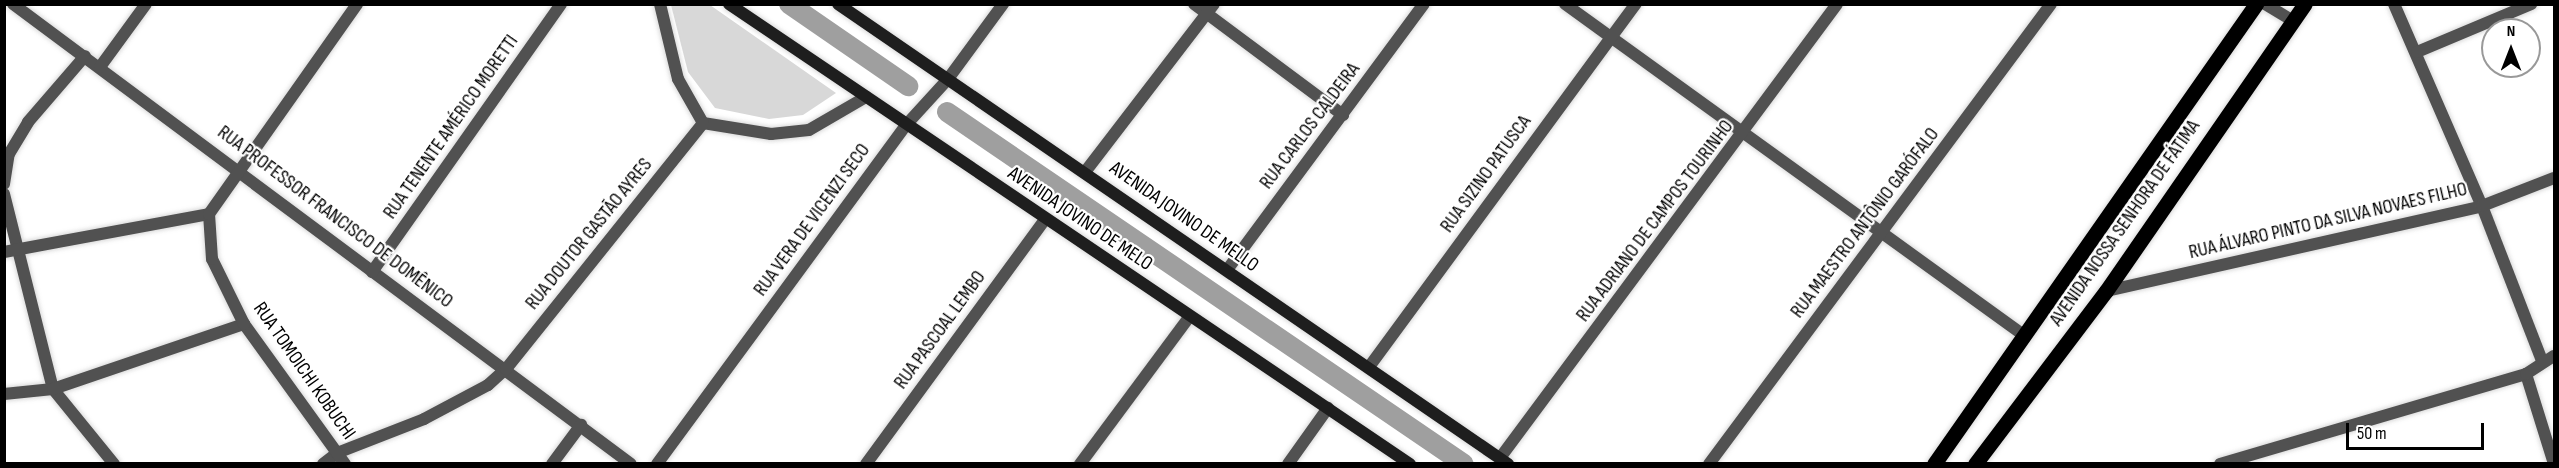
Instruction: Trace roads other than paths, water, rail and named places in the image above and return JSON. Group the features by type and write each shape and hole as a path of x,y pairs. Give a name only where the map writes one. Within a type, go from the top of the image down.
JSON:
{"main road":[{"name":"AVENIDA JOVINO DE MELO","path":"729,4 1410,464"},
{"name":"AVENIDA JOVINO DE MELLO","path":"838,4 1504,461"},
{"name":"AVENIDA NOSSA SENHORA DE FÁTIMA","path":"1934,464 2022,334 2256,4"},
{"name":"AVENIDA NOSSA SENHORA DE FÁTIMA","path":"1975,464 2106,291 2305,4"}],"street":[{"name":"RUA PROFESSOR FRANCISCO DE DOMÊNICO","path":"13,4 240,169 372,272 506,369 631,464"},
{"path":"100,67 146,4"},
{"path":"10,251 209,214 357,4"},
{"name":"RUA TENENTE AMÉRICO MORETTI","path":"372,272 561,4"},
{"path":"660,4 678,80 703,123 771,134 809,130 866,97"},
{"name":"RUA VERA DE VICENZI SECO","path":"657,464 906,125 948,80 1003,4"},
{"path":"1194,4 1210,9 1343,115"},
{"name":"RUA CARLOS CALDEIRA","path":"1227,270 1424,4"},
{"path":"1565,4 1883,231 2022,334"},
{"name":"RUA SIZINO PATUSCA","path":"1369,367 1636,4"},
{"name":"RUA ADRIANO DE CAMPOS TOURINHO","path":"1504,461 1837,4"},
{"name":"RUA MAESTRO ANTÔNIO GARÓFALO","path":"1709,464 2051,4"},
{"path":"2265,4 2293,21"},
{"path":"2394,4 2417,52 2482,206 2542,361"},
{"path":"2417,52 2532,4"},
{"path":"1084,172 1210,9"},
{"path":"4,184 9,154 27,122 85,56"},
{"name":"RUA DOUTOR GASTÃO AYRES","path":"322,464 337,453 462,401 489,385 506,369 703,123"},
{"name":"RUA ÁLVARO PINTO DA SILVA NOVAES FILHO","path":"2106,291 2482,206 2554,178"},
{"path":"4,194 10,251 53,389 114,464"},
{"name":"RUA TOMOICHI KOBUCHI","path":"209,214 212,259 244,324 345,464"},
{"name":"RUA PASCOAL LEMBO","path":"866,464 1045,219"},
{"path":"1080,464 1190,316"},
{"path":"4,394 53,389 244,324"},
{"path":"2220,464 2526,374 2542,361 2554,356"},
{"path":"2526,374 2554,464"},
{"path":"1288,464 1328,408"},
{"path":"552,464 581,425"}],"waterway":[{"path":"789,4 908,86"},
{"path":"947,112 1464,464"}]}
